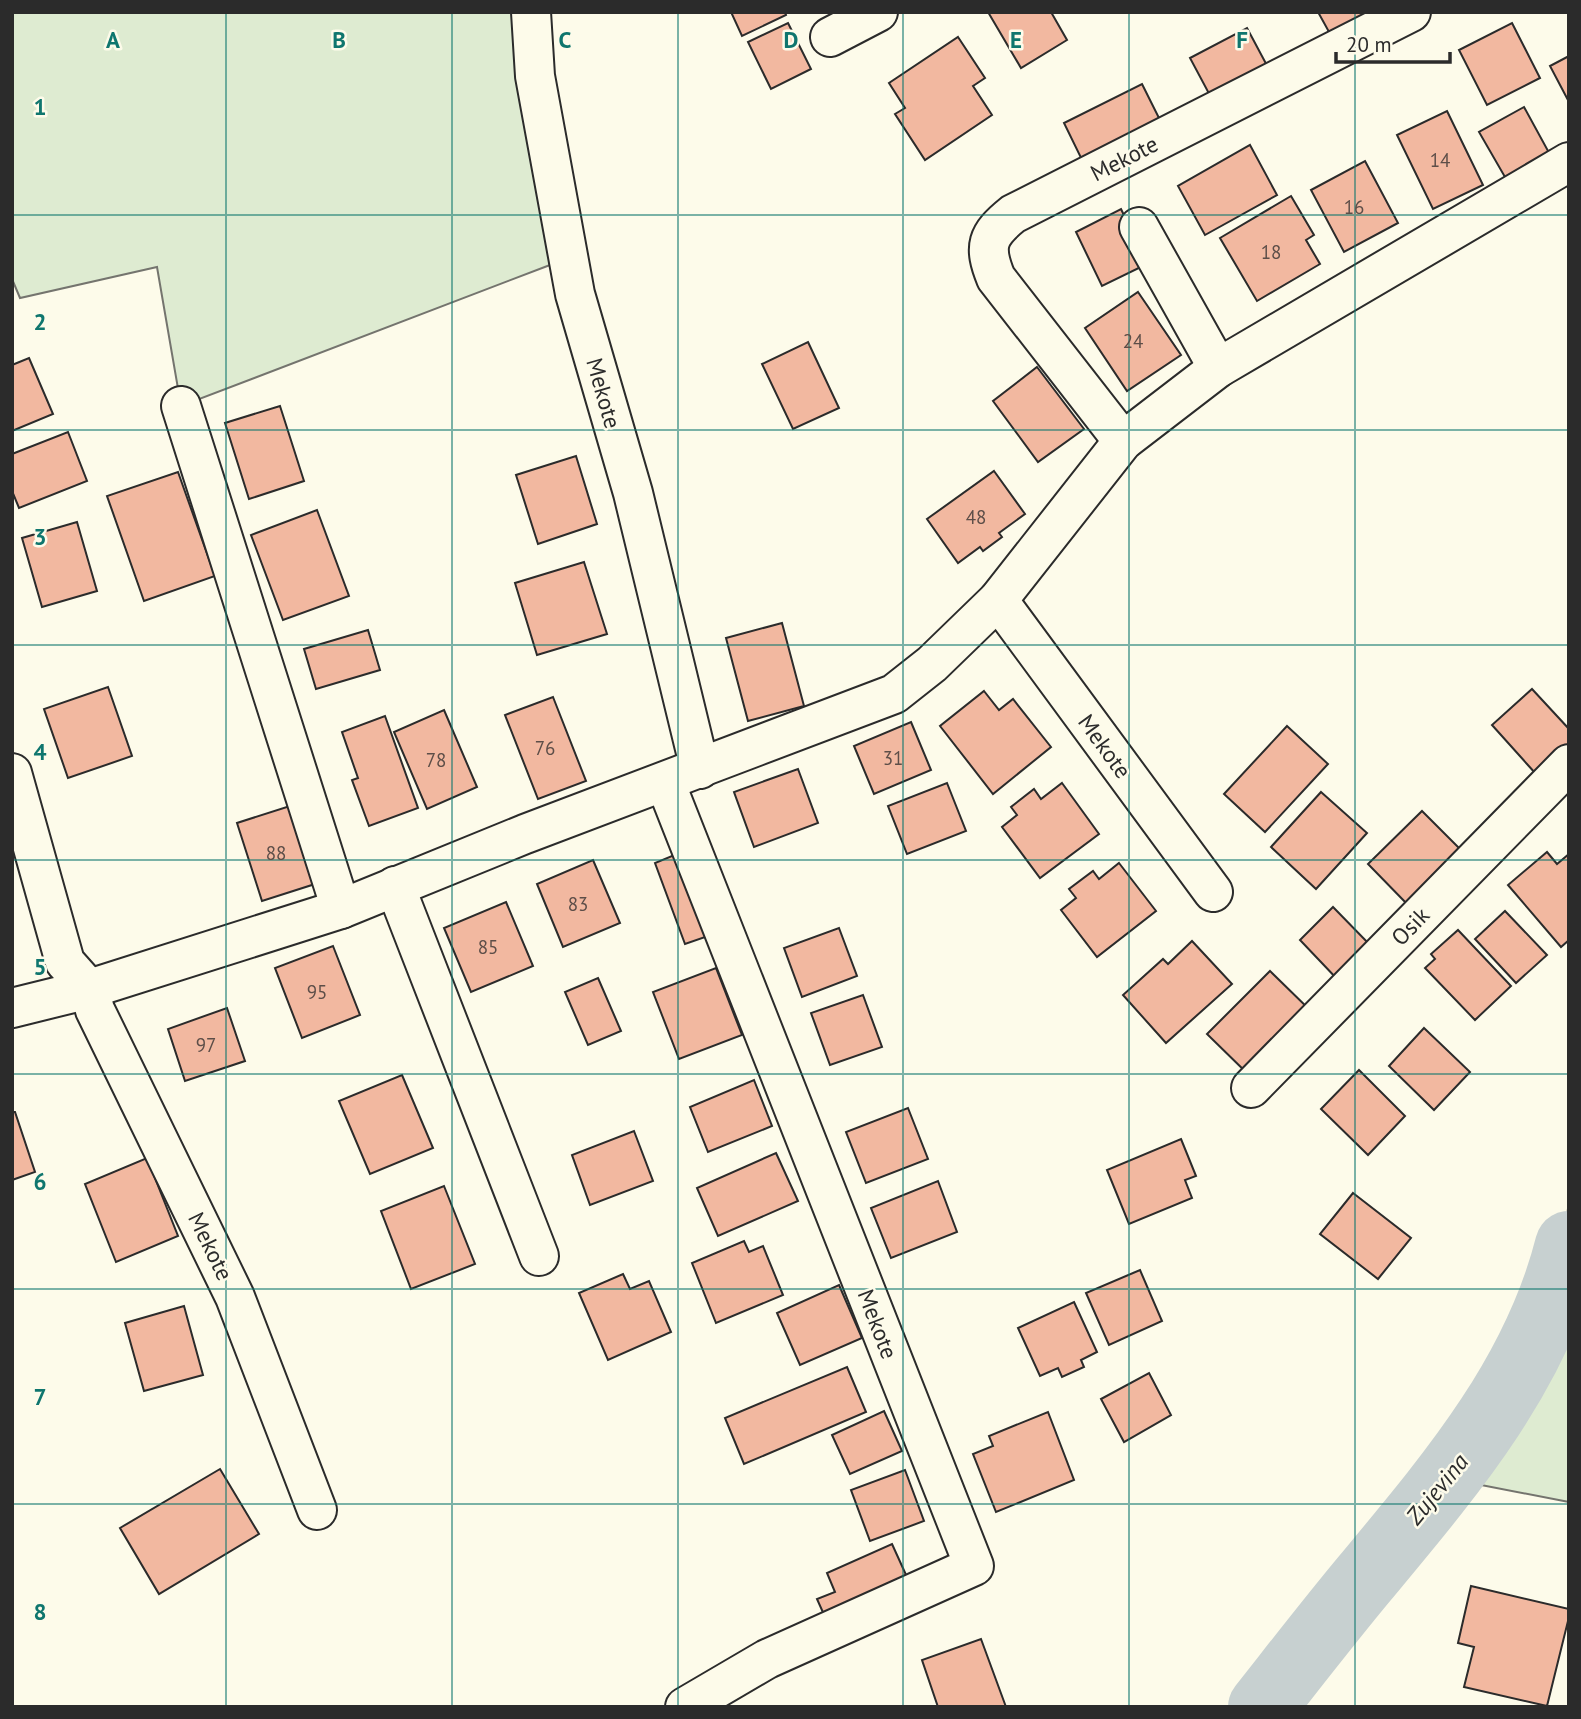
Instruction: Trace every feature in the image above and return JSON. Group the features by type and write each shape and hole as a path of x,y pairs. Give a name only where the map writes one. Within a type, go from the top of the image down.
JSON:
{"street":[{"name":"Mekote","path":"531,12 535,76 575,294 633,493 682,776 974,1566 767,1659 685,1707"},
{"path":"830,37 878,12"},
{"name":"Mekote","path":"1123,441 996,278 988,259 989,238 1013,214 1411,12"},
{"path":"12,1009 89,989 341,909 525,834 894,694 933,664 998,600 1123,441 1218,368 1569,162"},
{"path":"1139,226 1218,368"},
{"path":"181,406 341,909"},
{"name":"Mekote","path":"998,600 1213,892"},
{"name":"Osik","path":"1251,1088 1569,764"},
{"name":"Mekote","path":"12,773 65,962 89,989 95,1010 236,1297 317,1510"},
{"path":"395,886 539,1255"}],"green space":[{"path":"12,12 531,12 550,265 181,406 157,267 20,298 12,279"},
{"path":"1569,1199 1569,1502 1435,1476 1529,1338 1565,1236"}],"building":[{"path":"731,12 785,12 786,15 742,36"},
{"path":"988,12 1051,12 1067,40 1021,68"},
{"path":"1318,12 1385,12 1334,41"},
{"path":"788,23 811,69 771,89 748,42"},
{"path":"1512,23 1540,78 1487,105 1459,50"},
{"path":"1247,28 1271,73 1214,103 1190,58"},
{"path":"958,37 985,78 973,86 992,115 925,160 895,114 905,108 889,83"},
{"path":"1569,56 1569,102 1550,66"},
{"path":"1142,84 1163,126 1085,166 1064,123"},
{"path":"1524,107 1553,160 1509,184 1479,132"},
{"path":"1447,111 1483,185 1433,209 1397,135"},
{"path":"1250,145 1277,195 1205,235 1178,186"},
{"path":"1365,161 1398,223 1344,252 1311,190"},
{"path":"1291,196 1314,235 1306,240 1320,264 1257,301 1220,238"},
{"path":"1121,209 1147,264 1102,286 1076,232"},
{"path":"1138,292 1181,355 1127,391 1085,328"},
{"path":"808,342 839,408 793,429 762,364"},
{"path":"29,358 53,414 12,431 12,365"},
{"path":"1037,367 1084,429 1038,462 993,401"},
{"path":"280,406 304,481 249,499 225,423"},
{"path":"68,432 87,481 19,508 12,491 12,454"},
{"path":"576,456 597,524 538,544 516,475"},
{"path":"994,471 1025,514 999,533 1002,537 983,551 980,547 958,563 927,519"},
{"path":"178,472 215,576 144,601 107,496"},
{"path":"317,510 349,596 283,620 251,535"},
{"path":"77,522 97,591 42,607 22,538"},
{"path":"584,562 607,634 537,655 515,583"},
{"path":"782,623 804,706 748,721 726,638"},
{"path":"368,630 380,670 316,689 304,649"},
{"path":"108,687 132,756 68,778 44,709"},
{"path":"1532,689 1569,729 1569,744 1536,774 1492,725"},
{"path":"984,691 999,710 1013,699 1051,747 993,794 940,726"},
{"path":"553,697 586,781 538,799 505,715"},
{"path":"444,710 477,787 427,809 394,732"},
{"path":"385,716 418,808 369,826 352,780 358,778 342,732"},
{"path":"911,722 931,770 874,794 854,746"},
{"path":"1287,726 1328,764 1265,832 1224,794"},
{"path":"798,769 818,823 754,847 734,792"},
{"path":"947,783 966,831 907,854 888,806"},
{"path":"1062,783 1099,834 1040,878 1002,827 1017,815 1011,807 1034,789 1041,799"},
{"path":"1321,792 1367,833 1316,889 1271,847"},
{"path":"290,806 315,884 262,901 237,823"},
{"path":"1422,811 1464,853 1410,907 1368,864"},
{"path":"684,851 714,934 685,944 655,863"},
{"path":"1547,852 1557,864 1569,854 1569,940 1561,947 1508,885"},
{"path":"593,860 620,923 563,947 537,884"},
{"path":"1119,863 1156,911 1097,957 1061,910 1076,898 1069,889 1093,871 1099,879"},
{"path":"506,902 533,966 471,992 444,928"},
{"path":"1333,907 1373,948 1339,981 1300,940"},
{"path":"1505,911 1547,955 1516,983 1475,939"},
{"path":"839,928 857,976 802,997 784,948"},
{"path":"1458,930 1511,986 1475,1020 1425,968 1435,959 1431,954"},
{"path":"1192,941 1232,984 1166,1043 1123,995 1163,959 1168,964"},
{"path":"333,946 360,1015 302,1038 275,968"},
{"path":"716,968 742,1035 679,1059 653,992"},
{"path":"1270,971 1314,1014 1252,1078 1207,1034"},
{"path":"598,978 621,1031 588,1045 565,992"},
{"path":"863,995 882,1047 830,1065 811,1013"},
{"path":"227,1008 245,1061 185,1081 168,1029"},
{"path":"1424,1028 1470,1072 1434,1110 1389,1066"},
{"path":"1359,1070 1405,1116 1368,1155 1321,1109"},
{"path":"402,1075 433,1148 370,1174 339,1101"},
{"path":"754,1080 772,1126 708,1152 690,1107"},
{"path":"908,1108 928,1159 866,1183 846,1132"},
{"path":"12,1112 15,1112 35,1172 12,1180"},
{"path":"634,1131 653,1181 590,1205 572,1155"},
{"path":"1181,1139 1196,1176 1185,1180 1192,1198 1129,1224 1107,1170"},
{"path":"776,1153 798,1201 718,1236 697,1188"},
{"path":"147,1158 178,1236 116,1262 85,1184"},
{"path":"938,1181 957,1232 891,1258 871,1208"},
{"path":"444,1186 475,1264 411,1289 381,1211"},
{"path":"1353,1193 1411,1238 1378,1279 1320,1234"},
{"path":"744,1241 749,1252 763,1246 783,1295 716,1323 692,1263"},
{"path":"1140,1270 1162,1321 1109,1345 1086,1293"},
{"path":"623,1274 630,1289 649,1281 671,1332 608,1360 579,1293"},
{"path":"839,1285 862,1338 800,1365 777,1313"},
{"path":"1074,1302 1097,1352 1081,1360 1084,1367 1062,1377 1058,1368 1040,1376 1018,1328"},
{"path":"184,1306 203,1375 144,1391 125,1323"},
{"path":"847,1367 866,1412 744,1464 725,1418"},
{"path":"1149,1373 1171,1415 1124,1442 1101,1399"},
{"path":"884,1411 902,1451 850,1474 832,1435"},
{"path":"1048,1412 1074,1480 996,1512 973,1454 993,1446 989,1436"},
{"path":"220,1469 259,1534 159,1594 120,1528"},
{"path":"905,1470 924,1521 870,1541 851,1490"},
{"path":"892,1544 912,1588 829,1626 817,1599 835,1592 827,1573"},
{"path":"1471,1586 1569,1609 1547,1706 1464,1687 1474,1647 1458,1643"},
{"path":"981,1639 1006,1707 938,1707 922,1660"}],"waterway":[{"name":"Zujevina","path":"1262,1707 1428,1502 1486,1423 1535,1338 1554,1293 1569,1245"}]}
